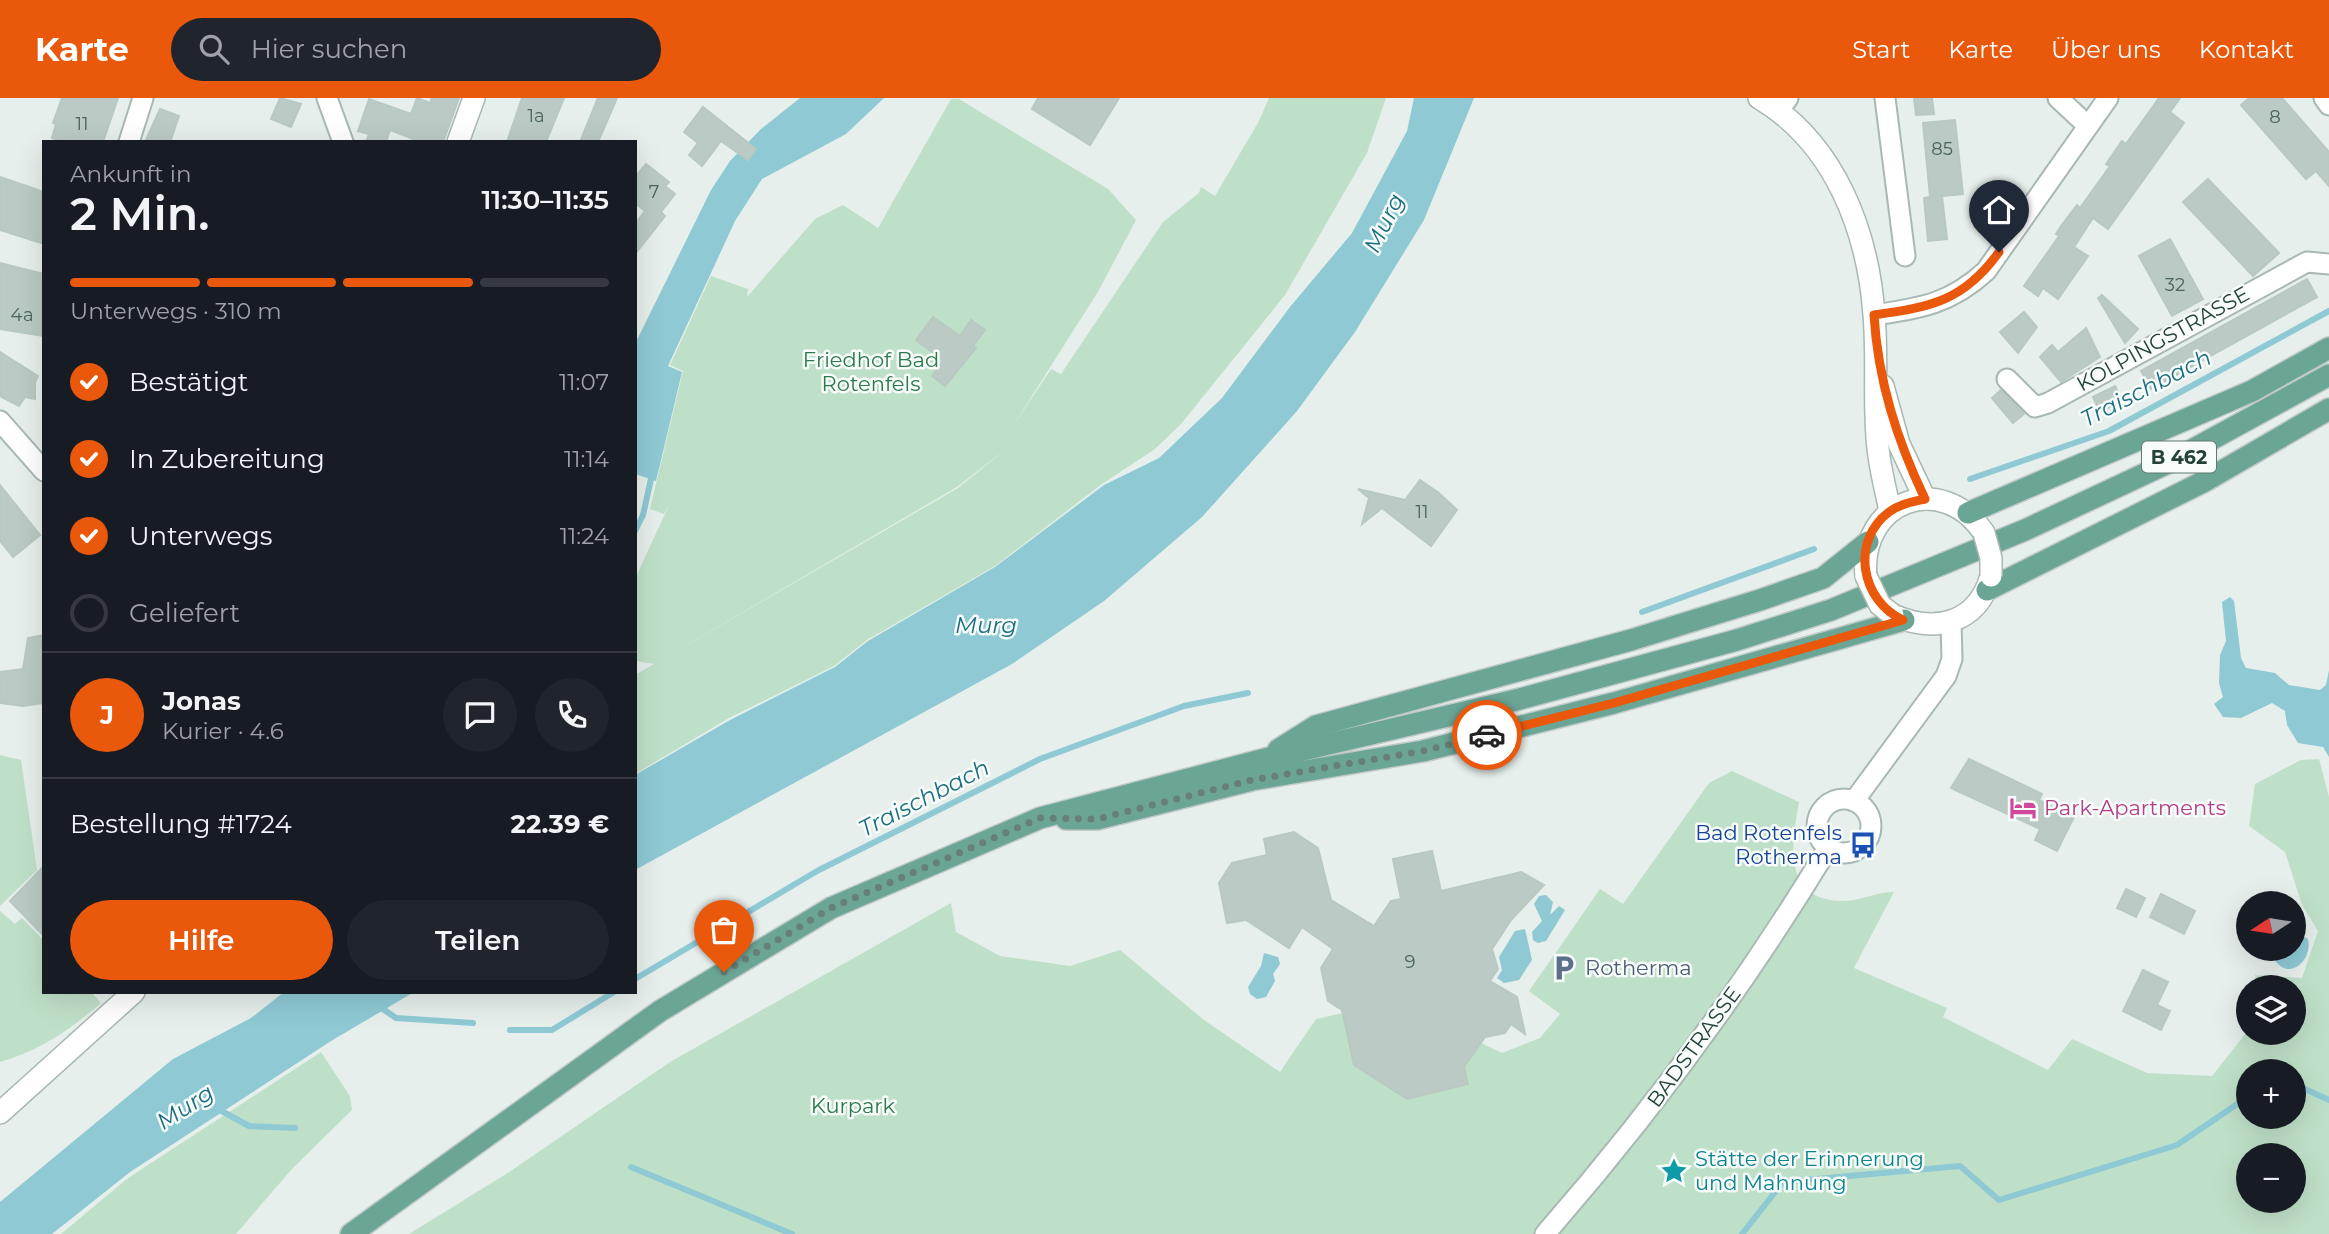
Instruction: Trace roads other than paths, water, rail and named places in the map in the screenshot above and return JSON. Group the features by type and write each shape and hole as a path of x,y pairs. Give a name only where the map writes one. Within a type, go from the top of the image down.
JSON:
{"main road":[{"path":"1968,513 2252,391 2329,348"},
{"name":"B 462","path":"351,1234 660,1011 831,908 1040,818 1265,759 1520,699 1724,643 1831,610 1929,572 2170,462 2329,375"},
{"path":"1989,583 2205,481 2329,409"},
{"path":"1265,759 1315,726 1631,640 1811,582 1842,565 1868,542"},
{"path":"1040,818 1097,819 1252,780 1423,751 1614,703 1898,617"}],"street":[{"path":"131,140 143,98"},
{"path":"327,98 342,140"},
{"path":"459,140 474,98"},
{"path":"1759,98 1783,104 1814,146 1847,198 1864,248 1874,315 1878,451 1889,511"},
{"path":"1885,98 1905,256"},
{"path":"2058,98 2088,125"},
{"path":"1874,315 1936,304 1964,291 1986,271 2108,98"},
{"path":"2324,98 2329,105"},
{"name":"KOLPINGSTRASSE","path":"2007,379 2035,407 2048,403 2307,262 2329,264"},
{"path":"1875,336 1884,391 1899,444 1925,499"},
{"path":"0,421 42,469"},
{"path":"1925,499 1943,500 1968,513 1984,533 1991,558 1989,583 1973,607 1951,622 1929,626 1898,617 1880,604 1866,576 1864,559 1876,525 1889,511 1902,504 1925,499"},
{"path":"1854,801 1946,676 1952,659 1951,622"},
{"path":"1832,801 1854,801 1867,812 1871,829 1868,838 1855,851 1846,853 1828,848 1818,835 1817,819 1821,811 1832,801"},
{"name":"BADSTRASSE","path":"1545,1234 1628,1137 1781,927 1828,848"},
{"path":"0,1113 132,994"}],"water":[{"path":"800,98 884,98 846,134 762,179 735,221 668,366 682,372 656,481 637,475 637,340 711,190 730,161 761,129"},
{"name":"Murg","path":"1414,98 1474,98 1424,220 1355,332 1297,411 1202,517 1104,601 1012,664 637,869 637,774 730,720 835,667 868,641 995,567 1104,485 1159,458 1222,398 1290,307 1352,233 1407,131"},
{"path":"2230,597 2234,601 2241,658 2246,668 2275,673 2289,685 2320,690 2326,685 2329,670 2329,757 2323,747 2298,743 2287,725 2285,711 2272,703 2241,718 2223,717 2214,704 2223,697 2219,683 2220,655 2226,641 2222,602"},
{"path":"1546,895 1553,902 1550,915 1559,906 1565,910 1546,941 1538,943 1533,940 1532,932 1542,921 1534,904 1539,896"},
{"path":"1525,929 1532,960 1519,980 1504,983 1497,978 1502,970 1499,957 1515,931"},
{"path":"2306,938 2309,947 2306,957"},
{"path":"1264,953 1278,957 1280,964 1273,974 1275,981 1266,997 1257,999 1250,994 1248,987 1261,966"},
{"path":"2276,961 2304,961 2292,969 2279,965"},
{"name":"Murg","path":"281,994 411,994 331,1041 130,1172 52,1234 0,1234 0,1202 173,1059 251,1018"}],"waterway":[{"name":"Traischbach","path":"1970,479 2109,431 2329,311"},
{"path":"637,527 643,515 651,479"},
{"name":"Traischbach","path":"1642,612 1814,549"},
{"name":"Traischbach","path":"637,978 817,871 1040,759 1184,706 1248,693"},
{"name":"Traischbach","path":"372,994 383,1009 396,1018 473,1023"},
{"name":"Traischbach","path":"510,1030 552,1030 611,994"},
{"path":"2306,1089 2329,1100"},
{"path":"1742,1234 1783,1182 1960,1166 1999,1200 2177,1145 2236,1105"},
{"path":"218,1109 249,1126 295,1128"},
{"path":"631,1167 792,1234"}],"place":[{"name":"Park-Apartments","path":"2023,808"},
{"name":"Bad Rotenfels Rotherma","path":"1863,845"},
{"name":"Rotherma","path":"1564,968"},
{"name":"Stätte der Erinnerung und Mahnung","path":"1674,1171"}],"park label":[{"name":"Friedhof Bad Rotenfels","path":"871,372"},
{"name":"Kurpark","path":"853,1106"}]}
